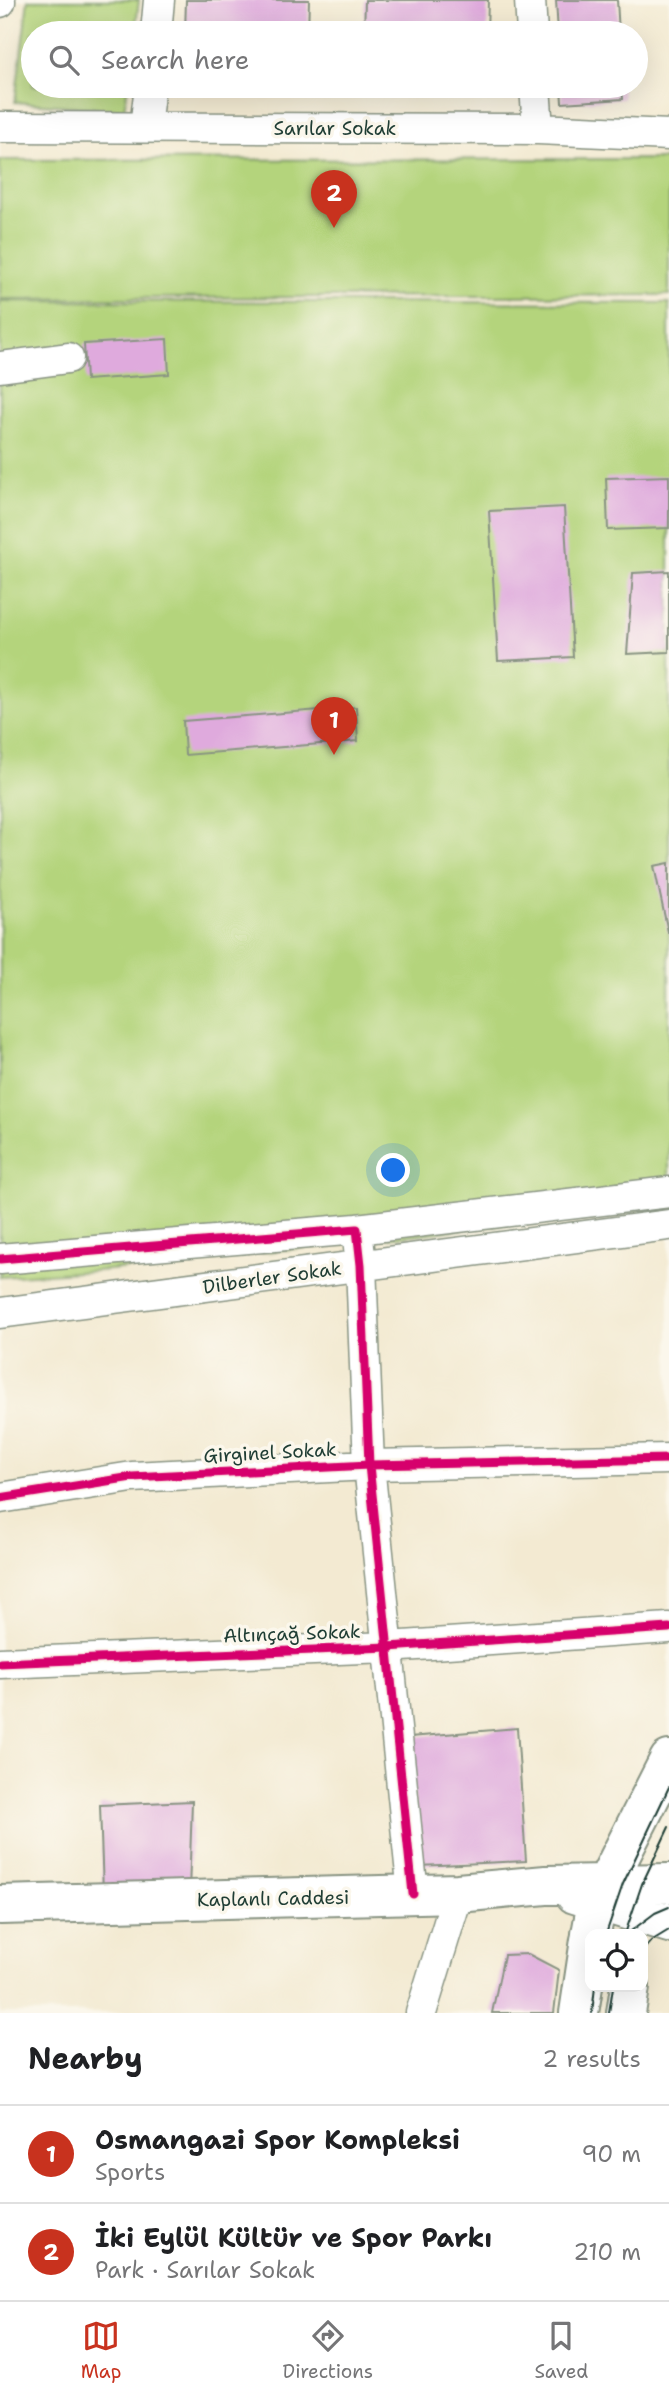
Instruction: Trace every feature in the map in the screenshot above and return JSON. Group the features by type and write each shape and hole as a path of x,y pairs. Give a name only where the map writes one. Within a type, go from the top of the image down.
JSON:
{"main road":[{"path":"598,1907 669,1760"},
{"name":"Kaplanlı Caddesi","path":"0,1905 458,1893 547,1885 598,1907 658,1900"},
{"path":"579,2013 585,1973"},
{"path":"626,2013 629,1992"}],"street":[{"path":"157,21 159,0"},
{"path":"530,0 531,21"},
{"path":"145,127 149,98"},
{"path":"536,98 538,129"},
{"name":"Sarılar Sokak","path":"0,127 538,129 669,135"},
{"path":"0,367 68,358"},
{"path":"0,1259 357,1229 669,1192"},
{"name":"Dilberler Sokak","path":"0,1313 669,1225"},
{"path":"357,1229 361,1265 369,1465 413,1894"},
{"name":"Girginel Sokak","path":"0,1498 132,1477 369,1465 669,1459"},
{"name":"Altınçağ Sokak","path":"0,1662 388,1647 669,1628"},
{"path":"421,2013 458,1893"}],"green space":[{"path":"28,0 139,0 136,21 25,21"},
{"path":"21,55 21,98 126,98 124,110 15,102"},
{"path":"669,159 669,295 0,299 0,160"},
{"path":"0,301 669,303 669,1206 109,1270 0,1277"}],"building":[{"path":"186,0 309,0 308,21 185,21"},
{"path":"365,0 488,0 487,21 364,21"},
{"path":"556,0 617,0 618,21 557,21"},
{"path":"562,98 623,99 562,103"},
{"path":"167,339 169,374 86,380 84,344"},
{"path":"669,476 669,528 608,530 606,478"},
{"path":"564,507 573,657 498,661 489,511"},
{"path":"669,571 669,652 627,654 633,573"},
{"path":"356,707 358,741 185,755 183,721"},
{"path":"669,863 669,932 668,932 654,866"},
{"path":"517,1728 526,1861 419,1866 410,1737"},
{"path":"192,1801 189,1892 103,1892 100,1805"},
{"path":"528,1954 559,1970 554,2013 492,2013 504,1955"}],"tram line":[{"path":"608,1929 623,1884 669,1787"},
{"path":"627,1929 642,1884 669,1827"},
{"path":"634,1929 655,1913 669,1907"},
{"path":"648,1944 669,1930"},
{"path":"592,2013 594,1992"},
{"path":"609,2013 612,1992"}],"cycle path":[{"path":"0,1259 357,1229 361,1265 369,1465 413,1894"},
{"path":"0,1498 132,1477 369,1465 669,1459"},
{"path":"0,1663 388,1647 669,1628"}],"place":[{"name":"İki Eylül Kültür ve Spor Parkı","path":"334,228"},
{"name":"Osmangazi Spor Kompleksi","path":"334,755"}]}
